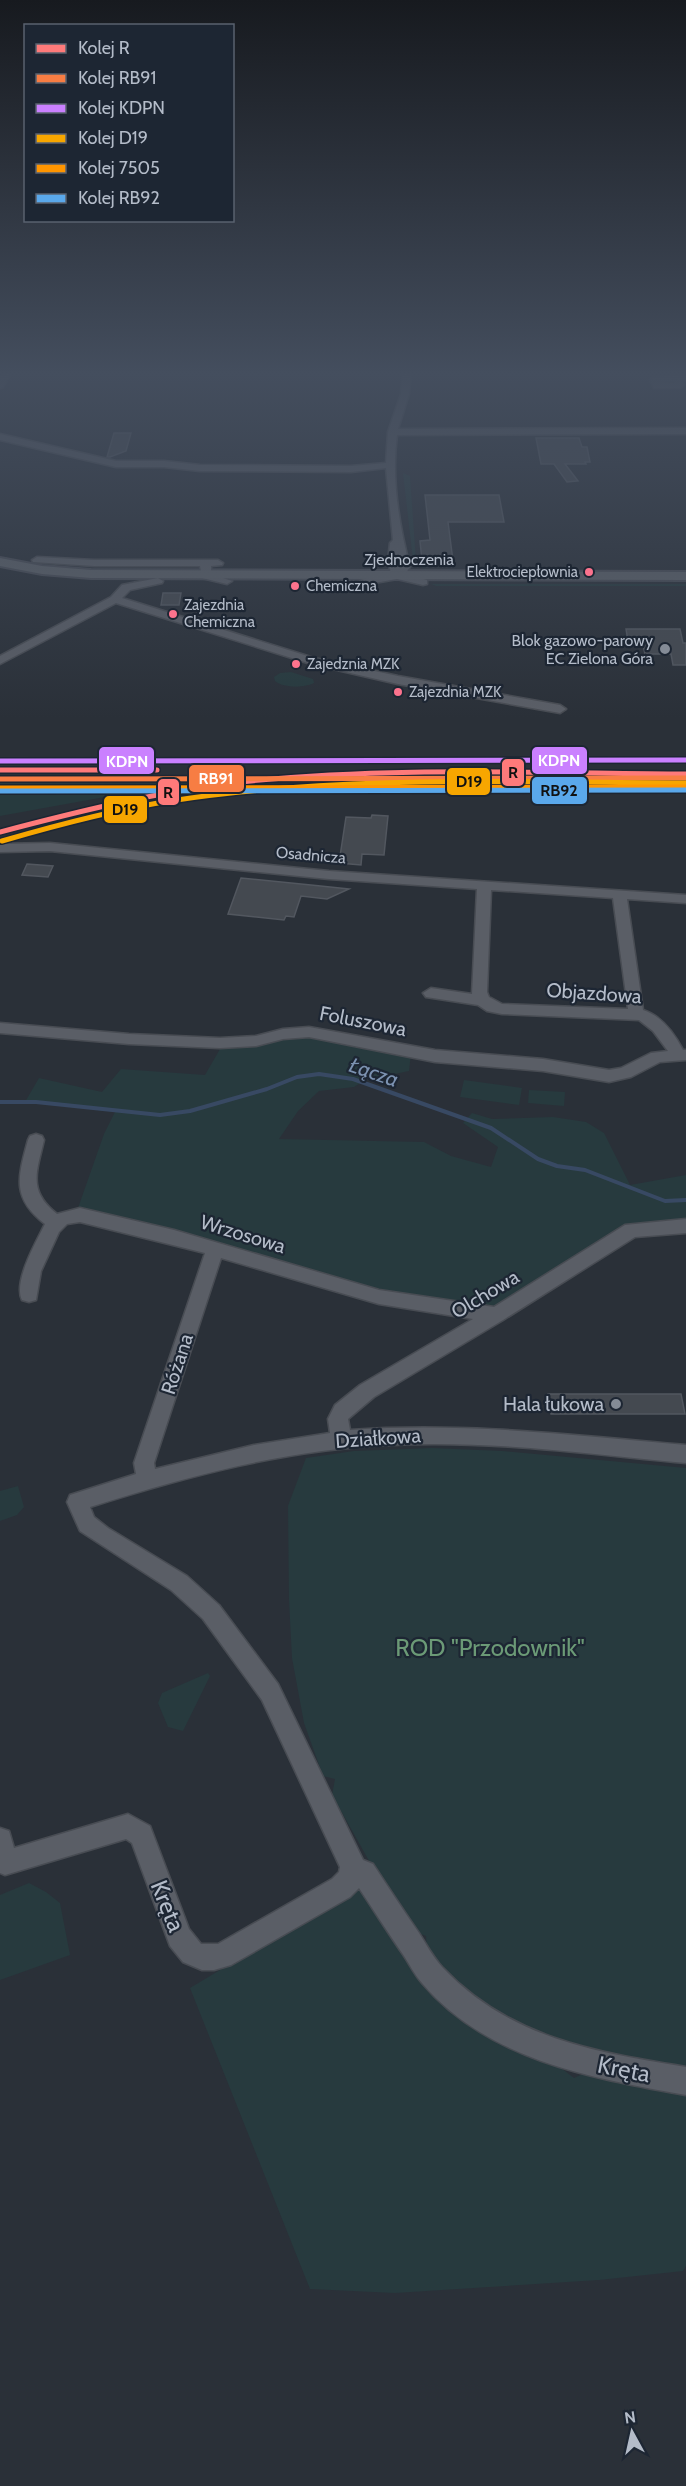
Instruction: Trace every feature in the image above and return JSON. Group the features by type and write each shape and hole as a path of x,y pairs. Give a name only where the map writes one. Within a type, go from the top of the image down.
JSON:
{"main road":[{"name":"Zjednoczenia","path":"0,562 117,580 205,571 423,582 686,582"},
{"name":"Zjednoczenia","path":"0,569 56,578 158,581 362,578 398,569 478,575 686,576"}],"street":[{"path":"392,486 398,569 423,582"},
{"name":"Zjednoczenia","path":"37,560 117,580"},
{"name":"Zjednoczenia","path":"190,581 218,563"},
{"name":"Zjednoczenia","path":"205,571 227,581"},
{"path":"0,661 117,580 311,661 398,680 560,709"},
{"name":"Osadnicza","path":"0,848 51,847 310,873 686,899"},
{"path":"482,1000 479,992 484,885"},
{"path":"619,894 636,1014"},
{"name":"Objazdowa","path":"430,993 482,1000 492,1007 502,1009 636,1014 650,1018 657,1024 682,1055"},
{"name":"Foluszowa","path":"0,1028 129,1039 219,1043 256,1041 283,1034 309,1032 435,1056 543,1065 609,1076 625,1073 649,1060 682,1055"},
{"path":"29,1295 32,1270 56,1222 36,1207 27,1194 27,1183 36,1140"},
{"name":"Wrzosowa","path":"56,1222 67,1216 81,1215 145,1229 379,1297 496,1315"},
{"name":"Olchowa","path":"340,1439 338,1419 342,1411 358,1397 496,1315 631,1230 686,1226"},
{"name":"Różana","path":"147,1478 144,1463 215,1250"},
{"name":"Działkowa","path":"77,1502 147,1478 250,1453 340,1439 473,1435 686,1454"},
{"name":"Kręta","path":"0,1840 5,1863 128,1826 141,1835 179,1937 189,1952 204,1960 222,1956 341,1888 353,1871 353,1866 287,1726 270,1692 252,1666 211,1612 196,1597 179,1583 87,1524 77,1502"},
{"name":"Kręta","path":"353,1871 364,1873 432,1976 464,2006 501,2032 540,2050 582,2061 686,2081"}],"green space":[{"path":"404,486 411,486 416,561 427,569 415,565"},
{"path":"431,584 686,584 686,586 436,586"},
{"path":"291,672 313,679 314,683 294,686 283,685 275,681 274,677 280,673"},
{"path":"233,777 160,787 0,816 0,778"},
{"path":"298,1034 411,1054 409,1071 365,1080 354,1087 319,1091 298,1111 279,1139 424,1142 451,1156 491,1167 498,1147 463,1123 472,1113 492,1119 553,1117 586,1122 604,1133 630,1185 686,1175 686,1226 626,1237 487,1327 466,1310 403,1299 78,1208 104,1134 115,1112 25,1102 39,1078 102,1092 121,1069 205,1075 220,1049"},
{"path":"464,1080 522,1088 519,1105 460,1097"},
{"path":"529,1090 565,1092 564,1106 528,1103"},
{"name":"ROD \"Przodownik\"","path":"432,1448 502,1451 686,1468 686,2073 538,2040 445,1977 427,1950 426,1936 415,1932 377,1875 332,1795 335,1779 323,1776 304,1723 292,1658 288,1506 306,1458 354,1451"},
{"path":"18,1486 24,1507 17,1515 0,1521 0,1491"},
{"path":"208,1673 210,1676 183,1731 168,1727 158,1703 162,1693"},
{"path":"29,1883 60,1903 70,1955 0,1980 0,1895"},
{"path":"365,1883 514,2047 561,2068 574,2078 583,2074 686,2091 686,2266 683,2271 599,2280 395,2293 310,2289 190,1988"}],"building":[{"path":"425,495 499,495 504,522 448,522 453,561 422,561 420,541 430,540"},
{"path":"163,593 181,593 179,605 161,605"},
{"name":"Blok gazowo-parowy EC Zielona Góra","path":"626,629 680,629 683,643 686,643 686,665 673,665 671,654 645,654 642,641 628,641"},
{"path":"372,815 388,816 384,855 362,854 361,865 339,863 346,817 371,818"},
{"path":"27,864 53,866 48,877 22,875"},
{"path":"241,878 349,889 327,899 301,896 294,917 286,916 284,920 228,914"},
{"name":"Hala łukowa","path":"548,1394 681,1394 685,1414 551,1414"}],"waterway":[{"name":"Łącza","path":"0,1102 36,1102 160,1115 190,1111 267,1089 297,1077 319,1074 353,1079 491,1128 538,1159 557,1166 585,1170 665,1201 686,1200"}],"rail line":[{"name":"KDPN","path":"0,761 686,760"},
{"name":"R","path":"0,770 157,770"},
{"name":"R","path":"0,832 63,815 168,792 296,777 426,772 686,774"},
{"name":"RB91","path":"0,779 686,778"},
{"name":"D19","path":"2,841 86,818 170,801 234,792 363,783 686,783"},
{"name":"7505","path":"0,788 686,787"},
{"name":"RB92","path":"0,791 686,790"}],"place":[{"name":"Elektrociepłownia","path":"589,572"},
{"name":"Chemiczna","path":"295,586"},
{"name":"Zajezdnia Chemiczna","path":"173,614"},
{"name":"Blok gazowo-parowy EC Zielona Góra","path":"665,649"},
{"name":"Zajedznia MZK","path":"296,664"},
{"name":"Zajezdnia MZK","path":"398,692"},
{"name":"Hala łukowa","path":"616,1404"}]}
